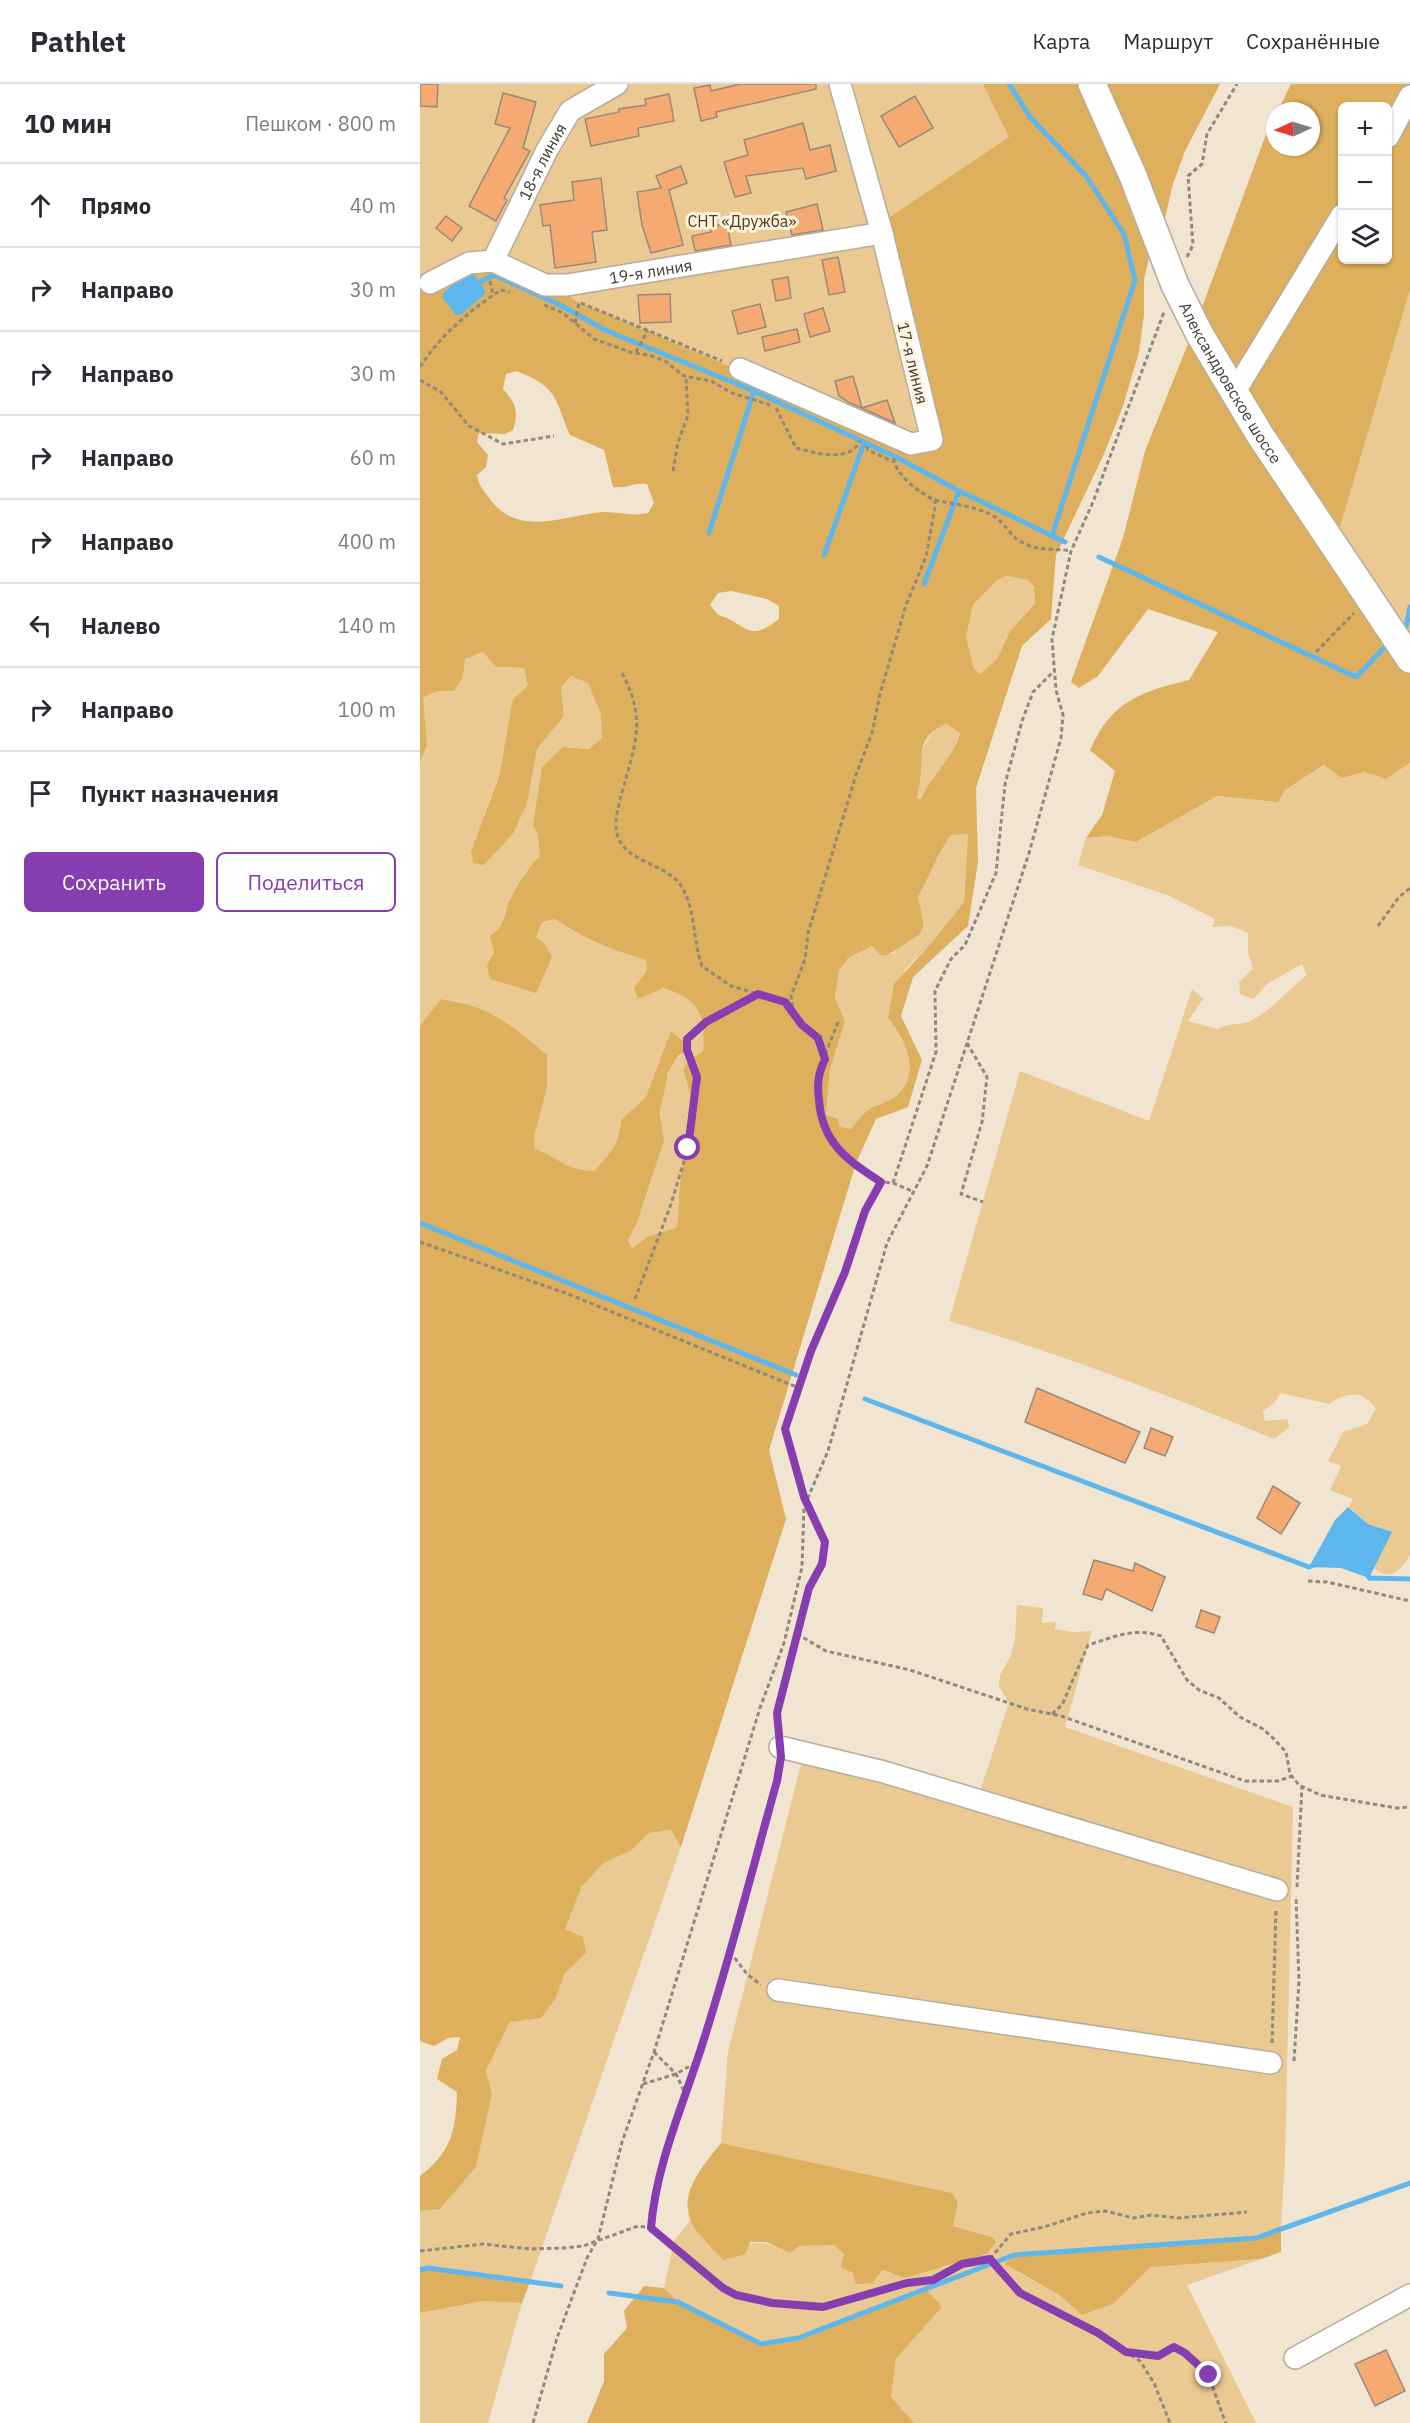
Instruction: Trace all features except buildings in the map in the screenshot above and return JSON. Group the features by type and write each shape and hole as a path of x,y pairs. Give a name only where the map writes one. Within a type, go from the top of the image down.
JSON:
{"street":[{"name":"18-я линия","path":"493,261 547,150 570,111 616,84"},
{"name":"17-я линия","path":"740,379 911,444 937,444 840,84"},
{"name":"Александровское шоссе","path":"1092,84 1133,176 1174,284 1234,393 1368,599 1410,659"},
{"path":"1392,130 1410,96"},
{"path":"1234,393 1338,222"},
{"name":"19-я линия","path":"493,261 545,285 565,285 882,233"},
{"path":"430,283 469,263 493,261"},
{"path":"780,1747 884,1773 1277,1890"},
{"path":"778,1989 1271,2063"},
{"path":"1295,2358 1410,2295"}],"path":[{"path":"533,2423 557,2338 587,2258 598,2239 622,2142 654,2052 760,1708 784,1643 802,1568 806,1500 828,1451 890,1234 927,1166 1029,853 1061,738 1063,715 1056,690 1052,639 1071,551 1093,502 1174,284 1193,245 1188,176 1202,164 1206,134 1237,84"},
{"path":"491,284 493,295"},
{"path":"565,285 572,299 648,330 740,379 737,395"},
{"path":"420,367 444,338 493,295 501,291 515,294"},
{"path":"575,323 579,302"},
{"path":"542,304 563,313 594,339 637,350 665,361 686,377 711,381 737,395 779,409 789,439 796,448 817,454 842,453 858,445"},
{"path":"637,350 648,330"},
{"path":"673,471 678,442 688,415 686,377"},
{"path":"420,380 441,392 469,426 502,444 554,436"},
{"path":"868,446 868,450 893,462 910,482 935,500 990,515 1002,522 1010,537 1028,545 1042,550 1056,548 1071,551"},
{"path":"794,1014 791,996 805,959 808,933 858,769 872,733 906,605 926,557 935,500"},
{"path":"1316,652 1368,599"},
{"path":"893,1183 936,1052 934,991 951,959 965,945 996,873 1005,784 1022,721 1033,692 1054,671"},
{"path":"622,673 633,694 639,722 637,738 616,816 617,836 624,847 678,881 690,901 692,929 702,966 731,986 785,1002 818,1038 825,1059"},
{"path":"1378,926 1399,897 1410,888"},
{"path":"635,1299 671,1204 688,1148 697,1077 687,1050 687,1039 706,1022 758,994"},
{"path":"838,1022 817,1075 822,1125 829,1139 849,1160 881,1182 893,1183 912,1192"},
{"path":"967,1043 987,1077 982,1122 961,1194 983,1202"},
{"path":"651,2228 660,2180 730,1952 777,1781 780,1747 777,1713 809,1588 822,1564 825,1542 806,1500 785,1429 811,1351 845,1272 865,1211 881,1182"},
{"path":"420,1242 568,1294 799,1388"},
{"path":"1308,1581 1327,1582 1410,1601"},
{"path":"1052,1714 1062,1705 1088,1645 1124,1633 1141,1631 1161,1636 1187,1680 1199,1690 1218,1698 1240,1717 1263,1729 1273,1738 1286,1752 1292,1776 1302,1786 1320,1795 1397,1808 1410,1807"},
{"path":"797,1634 826,1651 910,1670 1027,1709 1052,1714 1245,1781 1278,1780 1292,1776"},
{"path":"1294,2061 1299,1981 1296,1902 1302,1786"},
{"path":"1271,2063 1277,1890"},
{"path":"730,1952 758,1984 778,1989"},
{"path":"654,2052 676,2074 685,2095"},
{"path":"643,2084 676,2074 697,2062"},
{"path":"420,2252 483,2244 532,2249 583,2246 638,2226 651,2228 723,2288 736,2295 772,2303 823,2307 907,2283 933,2280 962,2264 990,2259 1011,2234 1044,2227 1087,2213 1105,2211 1134,2218 1151,2215 1187,2217 1247,2212"},
{"path":"990,2259 1020,2293 1098,2333 1140,2361 1154,2383 1170,2423"},
{"path":"1126,2352 1158,2356 1174,2347 1185,2353 1209,2375 1226,2423"}],"green space":[{"name":"СНТ «Дружба»","path":"420,84 983,84 1009,137 879,224 932,440 911,444 572,299 430,283 420,276"},
{"path":"1410,290 1410,659 1333,551"},
{"path":"1007,576 1028,580 1034,588 1035,605 1010,631 997,659 980,674 974,669 966,637 973,605 997,580"},
{"path":"483,652 504,668 524,668 528,686 503,752 499,777 471,851 484,865 513,834 527,804 537,749 564,716 561,688 571,676 588,683 602,714 602,738 589,749 563,747 537,806 533,825 537,832 540,855 515,889 506,908 501,928 506,984 524,988 545,944 536,937 542,921 555,919 599,943 646,960 647,970 634,988 652,988 679,993 689,998 701,1018 703,1051 688,1061 683,1070 691,1103 691,1116 682,1166 676,1229 649,1236 632,1248 628,1241 647,1194 663,1141 661,1108 663,1090 673,1064 684,1052 672,1031 646,1097 621,1120 613,1148 594,1171 569,1166 535,1150 534,1137 547,1088 464,1003 442,999 420,1026 420,762 423,698 437,691 454,691 463,677 465,659"},
{"path":"946,724 960,733 957,742 921,799 916,799 924,746 936,730"},
{"path":"1410,763 1410,1555 1399,1569 1385,1574 1374,1568 1391,1532 1368,1524 1349,1507 1353,1499 1330,1490 1341,1466 1328,1461 1343,1432 1367,1424 1376,1409 1366,1398 1355,1394 1329,1404 1281,1393 1274,1403 1263,1411 1265,1421 1288,1419 1289,1428 1274,1439 1113,1376 949,1321 1020,1071 1149,1121 1192,989 1203,999 1188,1021 1218,1029 1246,1022 1258,1016 1273,1006 1307,975 1302,964 1267,984 1253,999 1240,994 1239,982 1253,968 1248,953 1248,933 1231,926 1212,927 1215,919 1167,895 1078,865 1086,838 1107,836 1136,842 1217,796 1278,802 1285,790 1325,765 1342,778 1364,772 1386,779"},
{"path":"968,834 964,902 934,940 905,970 888,1018 905,1047 910,1067 909,1078 896,1096 870,1110 851,1129 839,1128 826,1116 830,1069 845,1022 835,998 839,971 848,958 872,946 893,954 904,942 919,935 924,926 918,896 951,835"},
{"path":"1017,1605 1043,1608 1042,1623 1056,1622 1055,1629 1072,1632 1092,1631 1065,1727 1293,1807 1285,2159 1281,2229 1256,2238 1016,2271 1059,2295 1082,2315 1113,2304 1151,2267 1261,2259 1187,2285 1256,2423 914,2423 891,2397 896,2359 942,2307 761,2344 678,2302 664,2288 674,2241 690,2221 723,2260 741,2248 755,2243 770,2245 790,2253 799,2246 834,2245 844,2254 891,2274 947,2267 963,2259 987,2254 992,2237 953,2226 958,2203 951,2193 721,2143 728,2052 802,1760 977,1800 1009,1703 999,1686 1000,1675 1011,1655 1015,1638"},
{"path":"671,1830 681,1847 530,2282 429,2268 420,2270 420,2211 440,2209 476,2167 492,2094 486,2071 510,2022 556,1998 565,1973 586,1953 565,1929 582,1886 604,1863 632,1850 649,1833"},
{"path":"483,2301 522,2303 488,2423 420,2423 420,2313"}],"shaded area":[{"path":"983,84 1220,84 1185,151 1173,184 1162,230 1153,239 1144,280 1144,315 1139,352 1123,406 1104,454 1056,555 1051,619 1022,646 976,788 978,862 968,926 913,977 901,1016 922,1060 908,1107 876,1119 856,1163 769,1450 786,1519 681,1847 671,1830 649,1833 632,1850 604,1863 582,1886 565,1929 583,1937 586,1953 565,1973 556,1998 541,2018 510,2022 486,2071 492,2094 476,2167 440,2209 420,2211 420,2176 446,2149 453,2129 457,2092 437,2079 442,2059 457,2050 460,2037 448,2038 434,2046 420,2041 420,1026 441,999 473,1006 486,1012 534,1044 547,1055 547,1088 534,1137 535,1149 569,1166 594,1171 613,1148 621,1120 646,1097 671,1031 686,1044 684,1052 678,1056 668,1073 660,1112 664,1141 638,1220 628,1241 632,1248 649,1236 676,1228 682,1166 691,1116 691,1102 683,1070 688,1061 703,1051 703,1027 698,1010 685,997 675,992 663,988 638,999 634,988 647,970 646,960 599,943 555,919 542,922 536,937 545,944 552,957 536,993 490,979 487,966 494,952 490,936 501,926 515,891 526,872 540,855 537,832 533,825 542,767 563,747 589,749 602,738 601,714 588,683 571,676 561,688 564,716 537,749 527,804 513,834 484,865 473,863 471,851 499,777 513,699 528,686 524,668 496,667 483,652 465,659 463,677 454,691 437,691 423,698 427,745 420,762 420,276 430,283 469,263 565,285 572,299 911,444 932,440 879,224 1009,137","holes":["516,371 540,382 547,388 557,402 570,435 604,450 613,487 647,484 654,503 648,513 602,512 542,522 514,518 501,511 479,482 477,475 486,467 488,455 477,442 479,433 505,434 513,430 516,413 511,399 503,389 506,374","1007,576 1028,580 1034,587 1035,604 1010,631 997,659 980,674 974,669 966,637 973,605 997,580","731,591 767,599 779,606 779,619 759,630 747,629 718,615 710,605 718,593","946,724 960,733 948,758 921,799 917,799 923,747 929,735","968,834 964,902 934,940 894,984 888,1018 905,1047 910,1067 908,1078 896,1096 867,1111 851,1129 840,1127 838,1119 826,1115 830,1069 845,1022 835,998 839,971 848,958 872,946 882,956 919,935 924,926 918,896 951,835"]},
{"path":"1291,84 1410,84 1410,290 1333,551 1410,659 1410,763 1386,779 1364,772 1342,778 1324,765 1285,790 1278,802 1217,796 1136,842 1107,836 1086,838 1102,815 1115,771 1090,750 1099,733 1118,709 1129,701 1156,689 1189,680 1218,632 1148,609 1098,676 1079,688 1071,682 1123,538 1145,451 1197,321 1266,135 1266,156 1320,156 1320,102 1282,102"},
{"path":"721,2143 952,2193 958,2203 953,2226 992,2237 996,2242 987,2254 905,2278 882,2270 873,2283 856,2284 853,2273 841,2267 844,2254 834,2245 799,2246 790,2253 766,2242 750,2242 745,2254 723,2260 696,2230 690,2219 688,2208 688,2198 695,2178"},
{"path":"1281,2229 1281,2252 1261,2259 1151,2267 1113,2304 1082,2315 1059,2295 1005,2264 1014,2255 1256,2238"},
{"path":"428,2268 530,2282 522,2303 483,2301 420,2313 420,2270"},
{"path":"644,2286 664,2288 678,2302 761,2344 798,2338 927,2290 942,2307 896,2359 891,2397 914,2423 587,2423 604,2381 604,2354 627,2328 624,2311"}],"water":[{"path":"472,272 485,290 485,294 462,314 456,315 442,297 443,293 467,273"},
{"path":"1348,1507 1368,1524 1392,1532 1369,1578 1341,1568 1309,1567 1335,1520"}],"waterway":[{"path":"1009,84 1030,117 1086,176 1124,234 1135,280 1052,536"},
{"path":"480,282 494,275 560,305 607,331 754,391 898,458 959,491 1065,542"},
{"path":"709,533 754,391"},
{"path":"824,555 864,443"},
{"path":"924,584 959,491"},
{"path":"1099,557 1356,677 1389,643"},
{"path":"1400,633 1406,627 1410,607"},
{"path":"420,1223 796,1375"},
{"path":"865,1399 1309,1567 1315,1565"},
{"path":"1367,1572 1369,1578 1410,1579"},
{"path":"609,2293 678,2302 761,2344 798,2338 1014,2255 1256,2238 1410,2183"},
{"path":"420,2270 428,2268 561,2286"}],"route":[{"path":"688,1148 697,1077 687,1050 687,1039 706,1022 758,994 785,1002 802,1025 818,1038 825,1059 817,1075 822,1125 829,1139 849,1160 881,1182 865,1211 845,1272 811,1351 785,1429 801,1476 804,1497 825,1542 822,1564 809,1588 777,1713 781,1757 777,1781 713,2010 674,2128 660,2180 651,2228 667,2239 684,2258 705,2270 723,2288 736,2295 772,2303 823,2307 907,2283 933,2280 962,2264 990,2259 1020,2293 1098,2333 1126,2352 1158,2356 1174,2347 1185,2353 1209,2375"}]}
